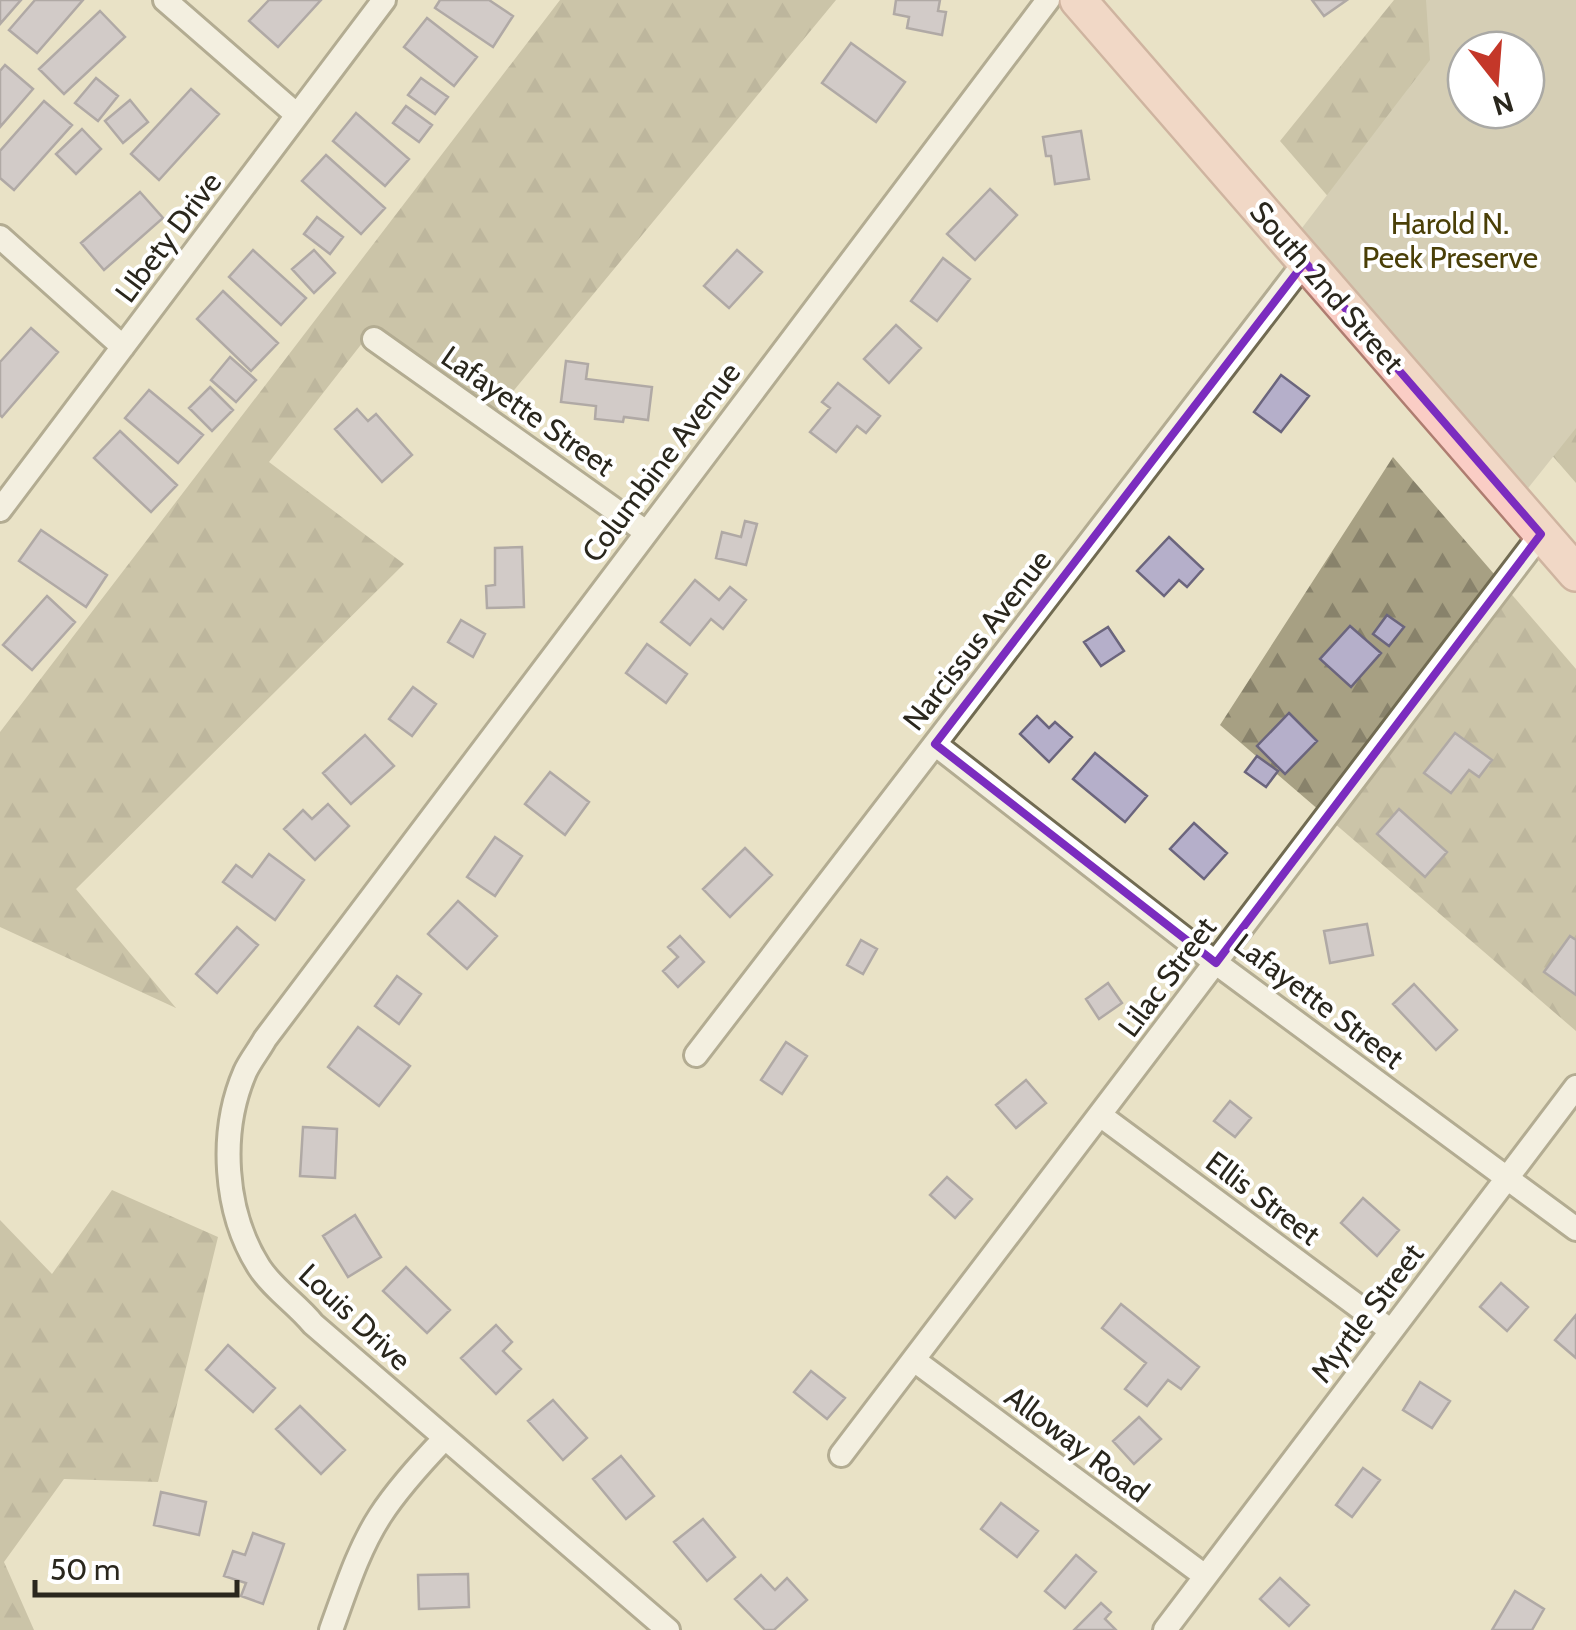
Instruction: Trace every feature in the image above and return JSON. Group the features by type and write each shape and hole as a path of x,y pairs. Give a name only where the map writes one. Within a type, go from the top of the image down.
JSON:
{"main road":[{"name":"South 2nd Street","path":"1078,0 1576,573"}],"street":[{"path":"164,0 298,115"},
{"name":"LIbety Drive","path":"0,510 384,0"},
{"name":"Columbine Avenue","path":"323,962 1048,0"},
{"path":"0,237 122,347"},
{"name":"Narcissus Avenue","path":"696,1055 1305,262"},
{"name":"Lafayette Street","path":"374,339 646,532"},
{"name":"Lilac Street","path":"841,1455 1541,534"},
{"name":"Lafayette Street","path":"935,744 1216,962 1576,1228"},
{"name":"Louis Drive","path":"323,962 246,1072 230,1120 235,1211 260,1269 312,1324 668,1630"},
{"name":"Myrtle Street","path":"1165,1630 1576,1086"},
{"name":"Ellis Street","path":"1100,1114 1390,1330"},
{"name":"Alloway Road","path":"914,1360 1205,1576"},
{"path":"332,1630 354,1566 379,1516 445,1438"}],"highlighted area":[{"path":"1305,262 1541,534 1216,963 935,744"}],"green space":[{"path":"560,0 836,0 492,417 374,328 269,462 404,564 76,889 176,1008 0,927 0,732"},
{"name":"Harold N. Peek Preserve","path":"1394,0 1576,0 1576,483 1280,141"},
{"name":"Harold N. Peek Preserve","path":"1426,0 1576,0 1576,428 1513,507 1289,245 1430,60"},
{"path":"1393,457 1576,669 1576,1031 1220,725"},
{"path":"112,1190 218,1237 158,1482 64,1479 4,1562 34,1630 0,1630 0,1220 52,1274"}],"building":[{"path":"0,0 21,0 0,24"},
{"path":"35,0 83,0 37,53 9,30"},
{"path":"269,0 321,0 278,47 249,21"},
{"path":"440,0 489,0 513,16 493,47 435,8"},
{"path":"896,0 940,0 938,11 946,12 942,35 907,28 909,17 894,14"},
{"path":"1312,0 1347,0 1324,16"},
{"path":"100,11 125,37 64,94 39,69"},
{"path":"427,18 477,57 454,86 404,47"},
{"path":"851,43 905,82 876,122 822,83"},
{"path":"5,65 33,89 0,127 0,71"},
{"path":"96,78 118,96 98,121 75,103"},
{"path":"421,78 448,97 435,114 408,95"},
{"path":"191,89 219,114 159,180 131,154"},
{"path":"130,100 148,122 123,143 105,121"},
{"path":"44,101 72,125 14,190 0,178 0,151"},
{"path":"406,106 432,125 419,142 393,123"},
{"path":"356,113 409,159 385,186 333,141"},
{"path":"82,129 101,149 76,174 56,154"},
{"path":"1081,131 1089,179 1055,184 1051,156 1046,156 1043,137"},
{"path":"326,155 385,208 361,234 302,181"},
{"path":"990,189 1017,215 975,260 947,234"},
{"path":"140,192 163,218 104,270 81,243"},
{"path":"317,217 343,237 330,254 304,234"},
{"path":"253,250 306,298 281,325 229,277"},
{"path":"314,250 335,273 314,293 292,269"},
{"path":"737,250 762,272 729,308 704,286"},
{"path":"943,258 970,279 937,321 911,301"},
{"path":"223,291 278,343 251,371 197,319"},
{"path":"896,325 921,348 889,383 864,359"},
{"path":"31,328 58,352 2,417 0,362"},
{"path":"230,357 256,380 236,402 211,380"},
{"path":"566,361 588,364 586,379 652,387 648,420 595,419 596,406 561,402"},
{"path":"1281,375 1309,396 1281,432 1254,412"},
{"path":"838,383 880,416 866,433 857,426 836,452 810,432 830,408 822,402"},
{"path":"210,387 233,410 212,431 189,408"},
{"path":"149,390 203,435 178,463 125,418"},
{"path":"357,409 368,421 376,414 412,455 382,482 335,429"},
{"path":"120,431 177,485 151,512 94,458"},
{"path":"745,521 757,524 746,565 716,558 722,532 741,537"},
{"path":"41,530 107,575 86,607 19,561"},
{"path":"1169,537 1203,569 1187,587 1179,580 1164,596 1137,571"},
{"path":"522,547 524,607 487,608 486,586 495,585 495,548"},
{"path":"695,580 719,600 730,587 746,600 723,629 711,619 690,645 661,622"},
{"path":"47,596 75,622 32,670 3,645"},
{"path":"1387,615 1404,627 1389,646 1373,634"},
{"path":"461,620 485,634 473,657 448,642"},
{"path":"1350,626 1381,653 1351,687 1320,659"},
{"path":"1108,627 1124,651 1101,666 1084,642"},
{"path":"647,644 687,674 666,703 626,673"},
{"path":"413,687 436,704 412,736 389,719"},
{"path":"1289,713 1317,741 1285,774 1257,746"},
{"path":"1037,716 1049,728 1055,722 1072,737 1049,762 1020,734"},
{"path":"1455,733 1492,760 1479,777 1469,770 1451,793 1424,773"},
{"path":"365,735 394,766 351,804 323,773"},
{"path":"1095,753 1147,796 1125,822 1073,779"},
{"path":"1257,756 1278,771 1266,787 1245,772"},
{"path":"550,772 589,802 565,835 525,804"},
{"path":"328,804 349,826 315,860 284,829 303,810 312,819"},
{"path":"1399,809 1447,852 1425,877 1377,834"},
{"path":"1194,823 1227,853 1204,879 1170,849"},
{"path":"495,837 522,856 495,896 467,877"},
{"path":"745,848 772,875 730,917 703,889"},
{"path":"269,854 304,880 275,920 223,882 236,865 252,877"},
{"path":"458,901 497,936 467,969 428,934"},
{"path":"1367,924 1373,955 1330,963 1324,931"},
{"path":"237,927 258,945 217,993 196,974"},
{"path":"680,936 704,962 678,987 663,971 678,957 668,947"},
{"path":"1570,936 1576,940 1576,995 1544,972"},
{"path":"861,940 877,949 863,974 847,965"},
{"path":"397,976 421,994 399,1024 375,1006"},
{"path":"1108,983 1122,1003 1099,1019 1086,999"},
{"path":"1414,984 1457,1030 1436,1050 1393,1004"},
{"path":"358,1027 410,1066 379,1106 328,1067"},
{"path":"786,1042 807,1056 782,1094 761,1080"},
{"path":"1026,1080 1046,1103 1016,1128 996,1105"},
{"path":"1230,1101 1251,1118 1235,1137 1214,1121"},
{"path":"303,1127 337,1129 335,1178 300,1176"},
{"path":"947,1177 972,1199 955,1218 930,1195"},
{"path":"1363,1198 1399,1230 1377,1256 1341,1223"},
{"path":"355,1215 381,1257 348,1277 323,1236"},
{"path":"406,1267 450,1310 427,1333 383,1291"},
{"path":"1501,1283 1528,1307 1507,1331 1480,1307"},
{"path":"1121,1304 1199,1367 1181,1389 1168,1380 1147,1406 1125,1389 1146,1363 1102,1328"},
{"path":"1576,1315 1576,1358 1555,1340"},
{"path":"496,1325 512,1342 503,1351 521,1369 496,1394 461,1358"},
{"path":"228,1345 275,1388 253,1412 206,1370"},
{"path":"811,1371 845,1398 827,1419 794,1392"},
{"path":"1420,1382 1450,1401 1432,1428 1403,1410"},
{"path":"553,1400 587,1438 563,1460 528,1421"},
{"path":"300,1406 345,1450 321,1474 276,1429"},
{"path":"1139,1417 1161,1439 1134,1464 1113,1441"},
{"path":"621,1456 654,1496 626,1519 593,1479"},
{"path":"1363,1468 1380,1480 1352,1517 1336,1505"},
{"path":"161,1492 206,1502 199,1535 154,1525"},
{"path":"1001,1503 1038,1531 1017,1557 981,1529"},
{"path":"703,1519 735,1557 707,1581 674,1542"},
{"path":"253,1533 284,1544 263,1604 241,1596 246,1583 224,1576 233,1551 245,1555"},
{"path":"1076,1555 1096,1572 1065,1608 1045,1591"},
{"path":"468,1574 469,1607 419,1609 418,1575"},
{"path":"761,1575 775,1590 787,1578 807,1600 774,1630 765,1630 735,1599"},
{"path":"1280,1578 1309,1605 1289,1626 1260,1599"},
{"path":"1515,1591 1544,1609 1532,1630 1492,1630"},
{"path":"1101,1603 1111,1612 1105,1619 1116,1630 1074,1630"}]}
